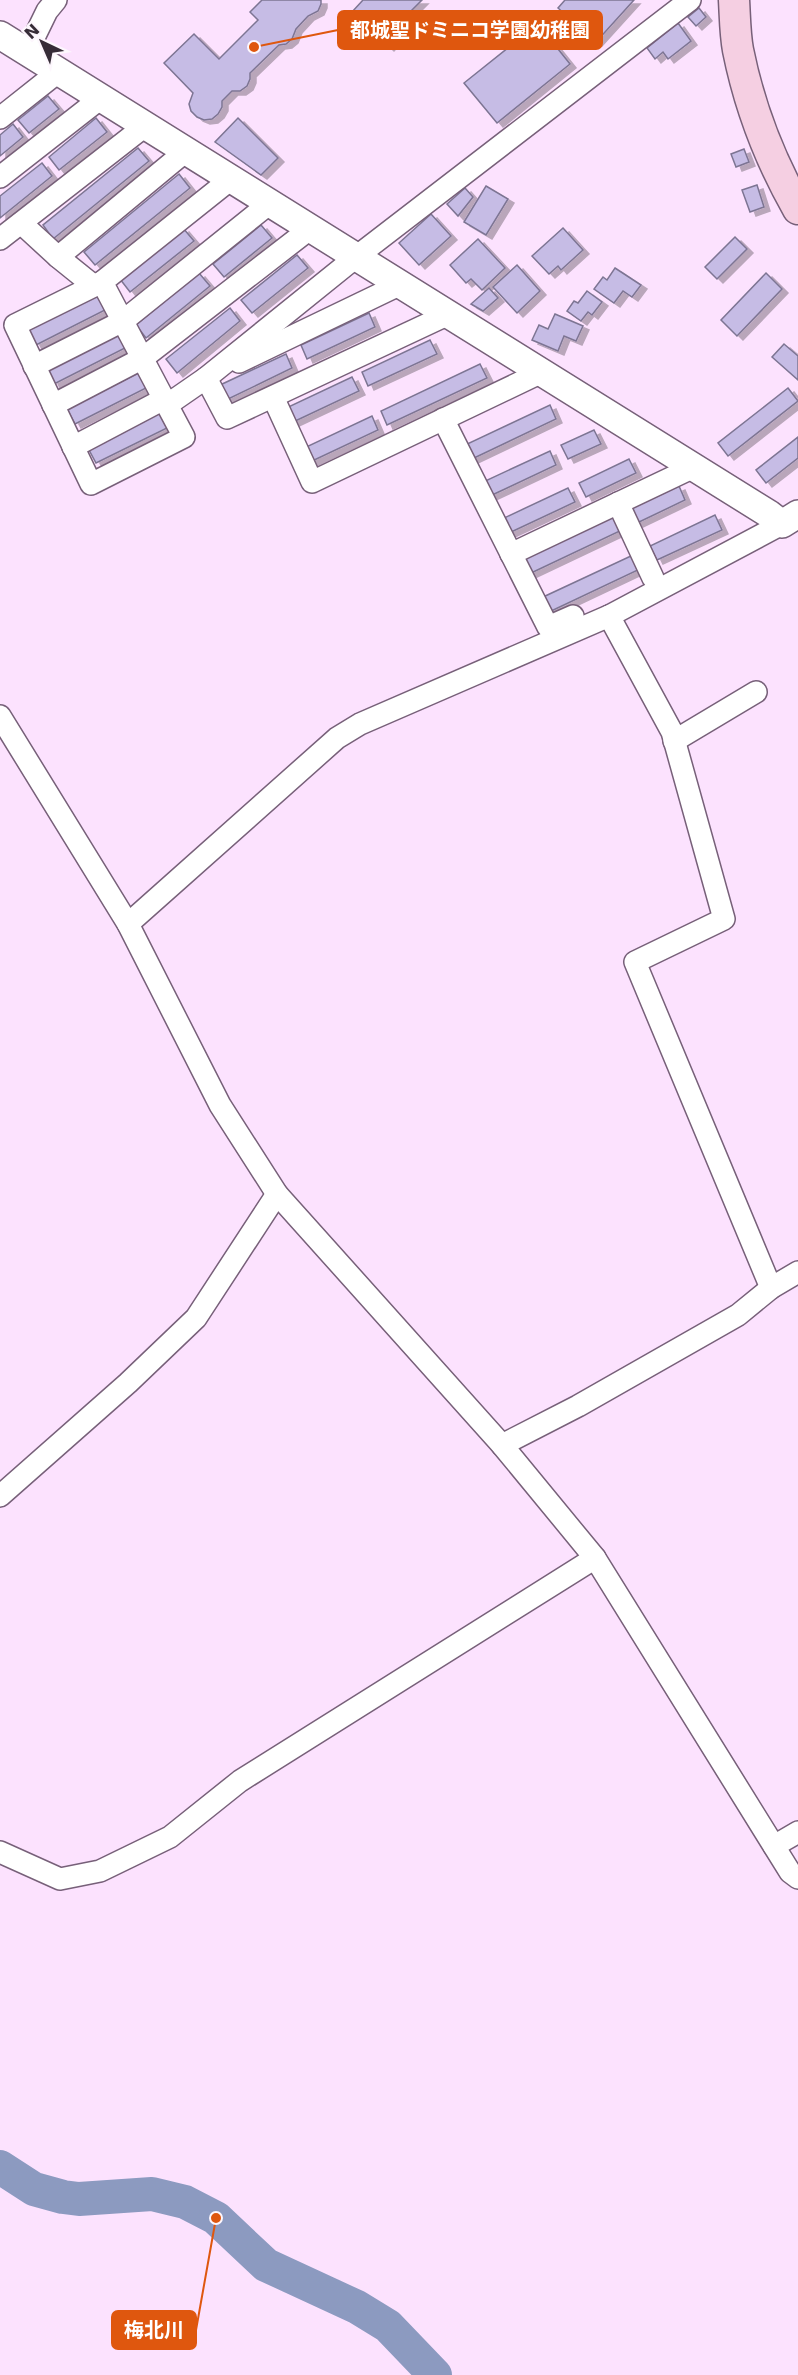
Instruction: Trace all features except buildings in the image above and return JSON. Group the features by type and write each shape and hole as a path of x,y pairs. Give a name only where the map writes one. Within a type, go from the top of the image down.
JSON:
{"main road":[{"path":"734,0 738,48 749,95 771,155 798,209"}],"street":[{"path":"27,52 47,12 56,0"},
{"path":"206,378 356,256 690,0"},
{"path":"0,35 694,467 790,519"},
{"path":"0,118 58,72"},
{"path":"0,177 101,98"},
{"path":"0,239 146,126"},
{"path":"58,257 186,151"},
{"path":"21,223 58,257 98,284 123,321 184,437 91,484 15,325 98,284 231,179"},
{"path":"34,366 123,321 270,203"},
{"path":"53,405 143,358 311,228"},
{"path":"73,447 166,402 206,378 401,284"},
{"path":"206,378 227,418 449,314"},
{"path":"273,397 312,482 542,372"},
{"path":"443,419 548,627 624,594 743,530"},
{"path":"511,554 694,467"},
{"path":"618,503 653,578"},
{"path":"128,924 337,738 360,724 609,616 790,519"},
{"path":"609,616 672,732 724,919 635,962 771,1288"},
{"path":"674,741 756,692"},
{"path":"0,717 128,924 220,1105 277,1194 502,1445 596,1558 790,1872 798,1878"},
{"path":"0,1496 128,1383 196,1318 277,1194"},
{"path":"502,1445 578,1406 738,1315 771,1288 798,1272"},
{"path":"0,1852 60,1879 100,1871 170,1837 240,1781 596,1558"},
{"path":"774,1846 798,1832"}],"waterway":[{"path":"0,2167 34,2189 63,2197 79,2199 152,2194 185,2202 216,2218 266,2265 357,2307 388,2326 435,2375"}],"place":[{"name":"都城聖ドミニコ学園幼稚園","path":"254,47"},
{"name":"梅北川","path":"216,2218"}]}
